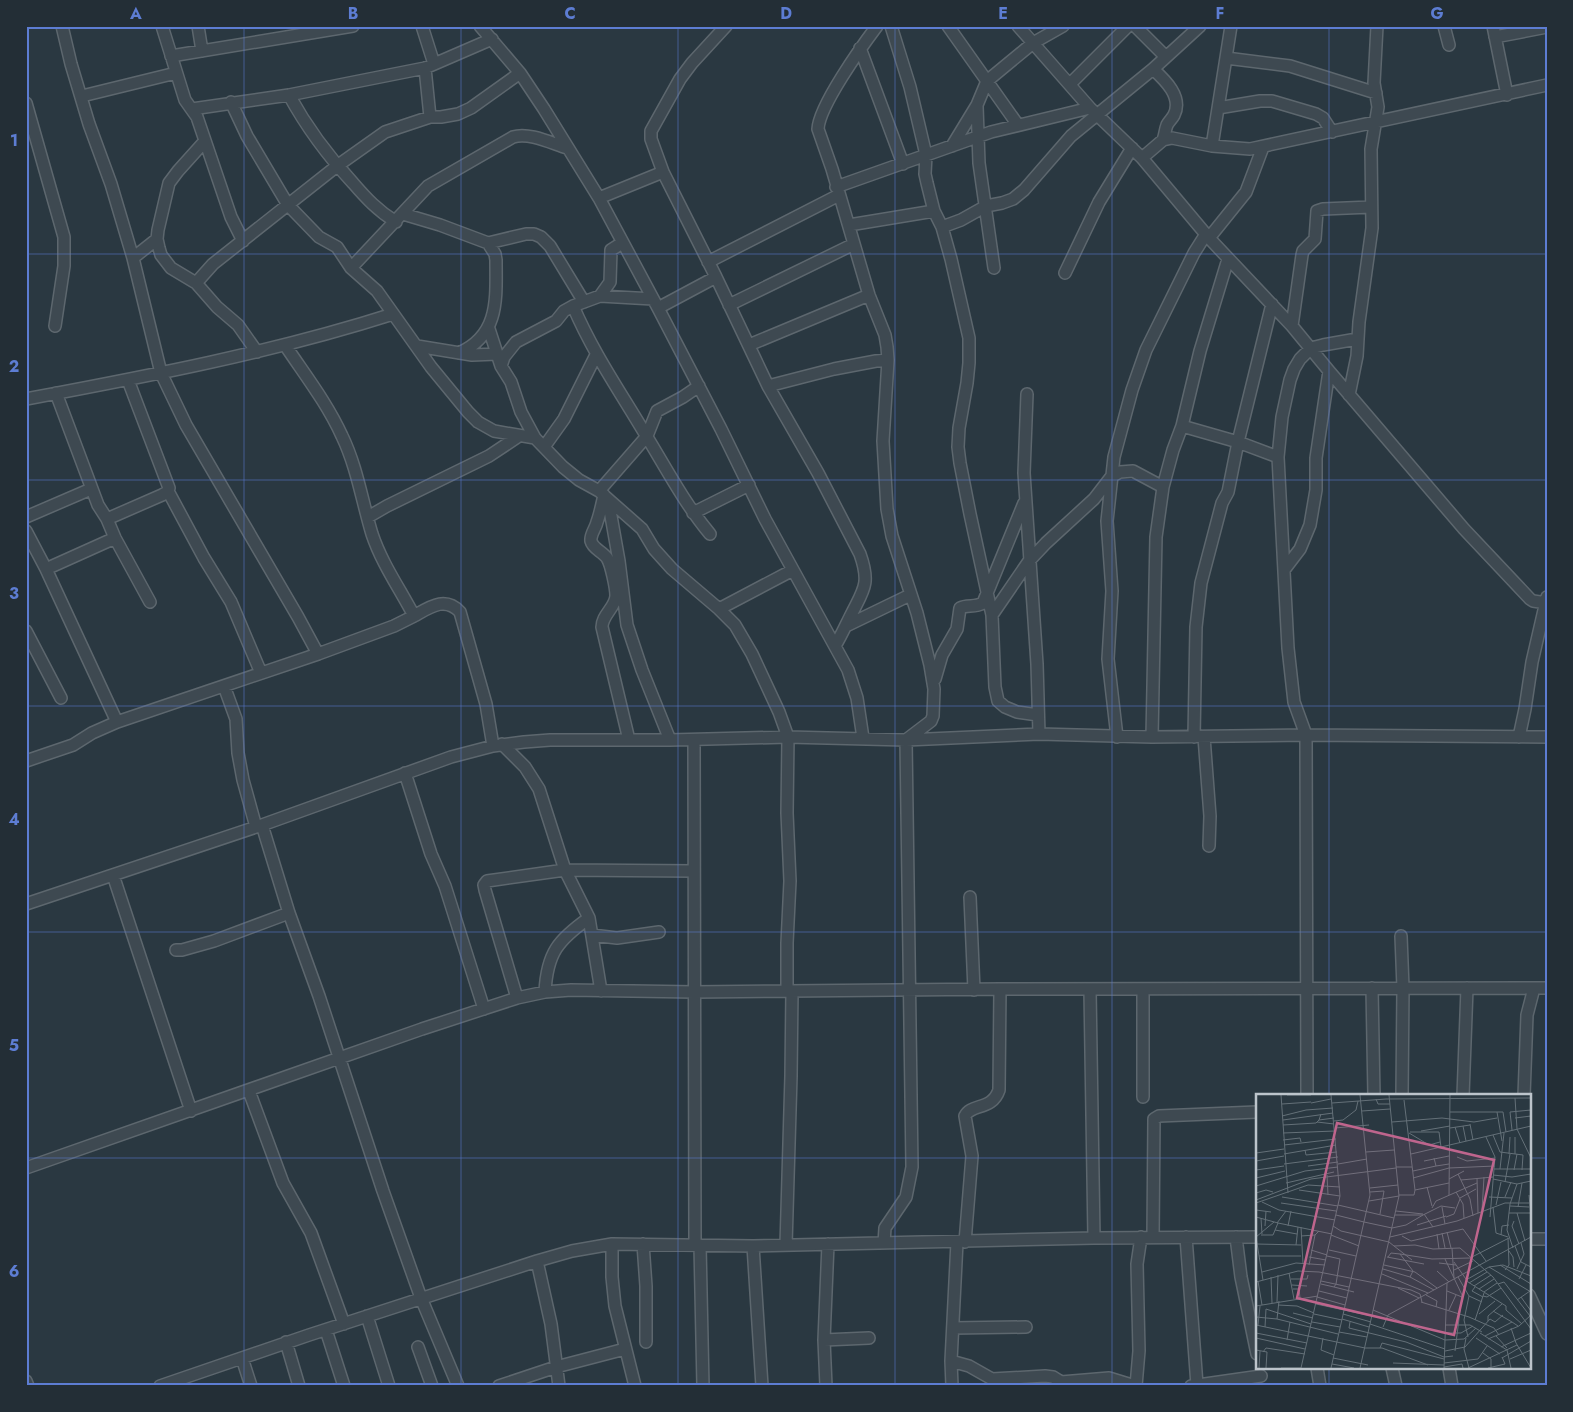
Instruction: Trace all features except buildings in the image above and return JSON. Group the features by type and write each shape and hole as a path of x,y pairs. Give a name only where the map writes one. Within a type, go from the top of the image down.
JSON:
{"street":[{"path":"62,26 89,124 111,184 133,258 161,373 186,425 318,654"},
{"path":"162,26 185,100 197,117 231,217 243,241"},
{"path":"198,26 202,51"},
{"path":"170,56 353,26"},
{"path":"422,26 430,66 430,117"},
{"path":"480,26 520,73 599,198 699,386 750,485 765,519 848,670 857,698 863,738"},
{"path":"726,26 680,79 651,131 651,139 663,172 768,386 843,519 865,566 865,586 835,646"},
{"path":"877,26 860,48 824,109 818,122 818,129 832,169 869,295 884,336 888,360 883,441 887,509 892,536 925,642 934,688"},
{"path":"891,26 910,87 926,155 925,174 934,211 942,227 969,338 967,383 958,447 970,514 992,615 995,687 998,701 1005,707 1017,712 1038,715"},
{"path":"948,26 1018,125"},
{"path":"1018,26 1094,111 1142,158 1228,260 1292,326 1464,529 1496,564 1530,599 1533,601 1546,600 1532,662 1519,737"},
{"path":"952,146 977,105 987,81 1033,43 1063,26"},
{"path":"1070,84 1128,26"},
{"path":"1135,26 1166,57"},
{"path":"942,227 961,220 986,206 1013,199 1024,190 1094,111 1153,68 1200,26"},
{"path":"1212,146 1231,26"},
{"path":"1349,394 1354,372 1372,228 1371,149 1378,107 1374,73 1377,26"},
{"path":"1444,26 1449,44"},
{"path":"1507,95 1494,32 1547,27"},
{"path":"192,109 289,95 430,66 492,38"},
{"path":"860,48 903,164"},
{"path":"1226,58 1290,66 1376,93"},
{"path":"1153,68 1168,83 1175,100 1176,108 1174,115 1167,124 1163,140"},
{"path":"82,96 176,73"},
{"path":"196,283 213,264 337,166 385,132 430,117 449,116 471,108 520,73"},
{"path":"1142,158 1163,140 1172,138 1212,146 1250,149 1547,85"},
{"path":"289,95 312,133 337,166 374,207 399,218 440,225 488,243 526,234 534,234 541,237 550,246 579,304 596,355 647,436 692,513 710,534"},
{"path":"1218,108 1260,101 1272,101 1316,114 1323,118 1332,132"},
{"path":"231,102 247,136 288,205 319,237 337,247 352,268 371,284 447,388 478,422 494,431 535,438"},
{"path":"26,103 64,237 64,266 55,326"},
{"path":"977,105 982,182 994,268"},
{"path":"708,262 838,191 926,155 991,132 1094,111"},
{"path":"352,268 428,186 513,138 518,136 527,137 567,148"},
{"path":"205,141 169,183 157,240 165,262 177,273 196,283 217,307 238,325 257,352"},
{"path":"1117,737 1108,658 1112,591 1107,521 1114,457 1132,390 1146,350 1194,254 1246,192 1263,147"},
{"path":"1065,273 1099,202 1132,148"},
{"path":"1250,149 1259,160"},
{"path":"599,198 663,172"},
{"path":"1292,326 1302,255 1303,251 1315,239 1317,210 1371,207"},
{"path":"849,225 934,211"},
{"path":"133,258 157,240"},
{"path":"459,353 474,344 489,329 495,305 496,260 495,254 488,243"},
{"path":"600,296 610,282 611,250 622,243"},
{"path":"729,305 854,244"},
{"path":"1152,737 1156,536 1163,486 1182,426 1196,366 1228,260"},
{"path":"501,366 504,357 516,342 556,321 564,310 600,296 655,303 716,277"},
{"path":"748,345 869,295"},
{"path":"1209,846 1210,816 1199,737 1196,627 1201,582 1222,503 1228,492 1238,442 1272,304"},
{"path":"26,399 128,380 257,352 393,314"},
{"path":"489,329 501,366 511,382 521,412 535,438 579,480 604,495 642,530 654,549 676,573 719,609 735,626 752,654 779,712 788,737 790,881 787,943 791,1076 786,1245"},
{"path":"1307,1094 1306,735 1294,702 1288,648 1278,457 1282,417 1294,369 1311,348 1358,339"},
{"path":"285,345 326,405 342,436 356,473 380,555 414,616"},
{"path":"417,346 472,355 497,354"},
{"path":"544,447 564,419 596,355"},
{"path":"768,386 834,369 888,360"},
{"path":"1284,570 1300,549 1310,525 1316,490 1316,458 1329,371"},
{"path":"128,380 168,490 204,558 231,602 261,673"},
{"path":"629,740 602,628 602,623 615,602 616,595 610,563 602,553 594,548 591,537 597,524 604,495 647,436 657,411 699,386"},
{"path":"56,393 98,505 150,602"},
{"path":"1027,394 1024,453 1037,664 1039,734"},
{"path":"1182,426 1238,442 1278,457"},
{"path":"368,517 474,464 519,436"},
{"path":"992,615 1030,561 1046,543 1094,499 1111,477 1120,472 1132,471 1163,486"},
{"path":"692,513 750,485"},
{"path":"26,517 91,489"},
{"path":"107,519 168,490"},
{"path":"604,495 619,561 627,625 642,670 670,740"},
{"path":"906,740 931,721 933,716 934,688 942,655 957,629 960,608 980,605 988,594 1026,500"},
{"path":"26,531 46,568 117,722"},
{"path":"46,568 115,538"},
{"path":"719,609 793,570"},
{"path":"846,626 910,595"},
{"path":"26,761 73,744 117,722 318,654 403,622 439,604 454,606 460,612 498,745 525,768 539,789 565,870 589,918 601,991"},
{"path":"26,630 61,698"},
{"path":"224,686 236,719 238,753 243,780 421,1298 458,1386"},
{"path":"26,904 259,826 451,757 498,745 550,740 694,740 788,737 906,740 1039,734 1117,737 1306,735 1547,737"},
{"path":"694,740 694,992 698,1244 703,1386"},
{"path":"884,1243 885,1228 906,1198 912,1167 906,740"},
{"path":"405,773 431,854 445,886 484,1009"},
{"path":"517,998 484,884 492,880 565,870 694,871"},
{"path":"113,875 191,1111"},
{"path":"970,898 974,990"},
{"path":"176,950 214,941 289,913"},
{"path":"545,992 546,974 550,959 558,944 573,929 589,918"},
{"path":"592,935 618,938 659,932"},
{"path":"1401,936 1403,988 1402,1094"},
{"path":"1372,988 1374,1094"},
{"path":"1463,1094 1467,988"},
{"path":"1524,1094 1527,1016 1534,988"},
{"path":"26,1168 422,1029 517,998 545,992 571,990 694,992 1000,989 1547,988"},
{"path":"952,1386 953,1328 972,1156 965,1120 969,1111 991,1102 999,1090 1000,989"},
{"path":"1090,990 1094,1238"},
{"path":"1143,990 1143,1097"},
{"path":"249,1091 283,1183 311,1233 344,1324"},
{"path":"1153,1237 1154,1119 1159,1116 1256,1112"},
{"path":"1236,1236 1241,1277 1256,1349"},
{"path":"951,1360 969,1366 993,1383 1045,1376 1053,1377 1061,1384 1109,1378 1135,1386 1139,1351 1137,1264 1141,1237"},
{"path":"160,1386 186,1381 286,1342 537,1261 572,1251 612,1244 753,1246 1141,1237 1256,1237"},
{"path":"1186,1237 1194,1385 1261,1377"},
{"path":"1530,1239 1547,1239"},
{"path":"612,1244 612,1277 616,1306 635,1386"},
{"path":"643,1244 646,1286 646,1342"},
{"path":"826,1386 824,1340 828,1244"},
{"path":"753,1246 762,1386"},
{"path":"537,1261 550,1324 559,1386"},
{"path":"1530,1297 1546,1328"},
{"path":"366,1316 389,1386"},
{"path":"953,1328 1026,1327"},
{"path":"326,1330 344,1386"},
{"path":"824,1340 869,1338"},
{"path":"286,1342 299,1386"},
{"path":"418,1347 432,1386"},
{"path":"499,1386 556,1367 626,1349"},
{"path":"242,1358 251,1386"},
{"path":"1317,1370 1320,1386"},
{"path":"1392,1370 1396,1386"},
{"path":"1449,1370 1452,1386"},
{"path":"26,1381 28,1386"}]}
